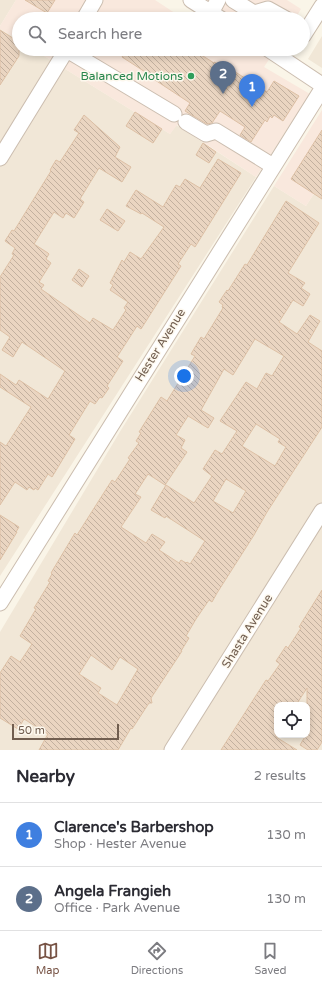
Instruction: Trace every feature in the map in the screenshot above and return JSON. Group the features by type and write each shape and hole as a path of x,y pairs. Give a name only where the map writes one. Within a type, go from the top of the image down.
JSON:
{"street":[{"path":"88,12 95,0"},
{"path":"191,0 216,11"},
{"path":"233,0 252,12"},
{"path":"310,23 322,6"},
{"path":"257,12 268,8 275,12"},
{"path":"0,158 63,56"},
{"path":"78,56 206,134 216,131 273,166"},
{"path":"292,56 322,85"},
{"name":"Hester Avenue","path":"0,603 322,88"},
{"name":"Shasta Avenue","path":"172,750 322,511"}],"shaded area":[{"path":"0,0 16,0 0,26"},
{"path":"16,0 155,0 173,12 12,12 12,36 0,29 0,26"},
{"path":"207,0 287,0 301,9 299,12 199,12"},
{"path":"0,29 12,36 12,56 44,56 170,134 176,125 256,177 0,576"},
{"path":"322,36 322,68 308,59"},
{"path":"44,56 271,56 264,67 310,94 256,177 177,125 170,134"},
{"path":"322,110 322,181 306,206 274,186"},
{"path":"322,181 322,750 0,750 0,632 121,430 274,186 306,206"}],"building":[{"path":"25,0 55,0 48,12"},
{"path":"0,30 12,38 12,56 19,56 0,85"},
{"path":"203,56 214,63 220,65 221,63 267,92 274,81 299,96 283,121 274,115 272,118 270,116 267,122 265,120 251,142 240,135 245,127 220,111 212,123 207,124 185,111 190,103 122,57"},
{"path":"135,112 162,129 153,143 126,126"},
{"path":"84,115 120,147 115,157 131,167 122,182 99,168 80,199 84,202 74,218 66,213 63,218 54,212 34,244 49,254 46,259 51,263 39,282 44,285 41,289 90,323 93,318 113,330 126,310 124,308 128,302 110,290 113,285 110,283 122,260 124,262 130,252 141,259 164,227 142,213 141,214 126,206 136,190 163,207 176,185 180,187 185,179 200,188 218,159 241,173 195,247 191,244 178,264 181,266 141,329 137,326 117,357 123,361 107,386 109,388 102,398 100,397 95,404 90,401 69,435 75,439 52,477 48,474 38,490 35,488 34,490 29,487 27,490 15,482 0,505 0,442 6,446 31,407 0,387 0,374 16,385 19,380 48,399 65,371 22,342 13,357 2,350 10,337 0,330 0,277 14,255 12,254 15,248 5,241 12,230 14,231 51,171 50,170 56,160 60,162 79,133 74,130"},
{"path":"322,130 322,199 291,179"},
{"path":"203,143 216,152 209,163 196,155"},
{"path":"286,201 319,223 288,273 305,283 301,288 310,294 303,306 293,300 279,322 297,334 310,315 320,321 308,342 322,351 322,427 267,512 212,602 209,600 196,619 186,636 189,638 182,651 151,698 152,703 149,703 132,729 131,728 118,750 39,750 48,734 24,719 18,729 0,718 0,673 11,656 20,662 32,644 20,636 36,609 34,608 50,582 48,581 52,574 51,573 75,533 77,535 112,480 115,482 130,459 128,458 139,443 136,441 141,433 139,432 161,397 167,401 195,356 191,354 201,337 204,339 223,308 223,305 219,302 227,290 228,291 245,264 247,265","holes":["255,339 284,356 272,376 266,373 257,389 246,382 220,421 237,431 222,454 215,450 203,469 212,476 194,503 166,485 151,510 165,518 166,516 205,541 190,564 181,560 179,563 159,550 165,542 152,534 146,543 121,527 141,497 135,494 148,474 165,485 187,452 181,448 185,440 176,435 188,416 208,428 214,418 201,410 224,369 233,375","256,424 280,439 278,442 286,447 275,466 242,446","226,479 246,491 233,513 213,501","91,655 112,670 120,657 138,669 117,705 98,693 101,688 79,674"]},
{"path":"107,209 125,221 118,231 100,220"},
{"path":"79,269 89,276 82,287 72,280"},
{"path":"0,515 19,527 0,560"},
{"path":"322,590 322,742 317,750 308,750 300,745 304,738 310,738 310,702 307,702 307,688 298,702 274,702 274,738 278,738 297,750 221,750 266,680 268,681 280,664 276,661 286,646 288,648 301,628 299,627"}],"place":[{"name":"Balanced Motions","path":"191,76"},
{"name":"Angela Frangieh","path":"223,94"},
{"name":"Clarence's Barbershop","path":"252,107"}]}
